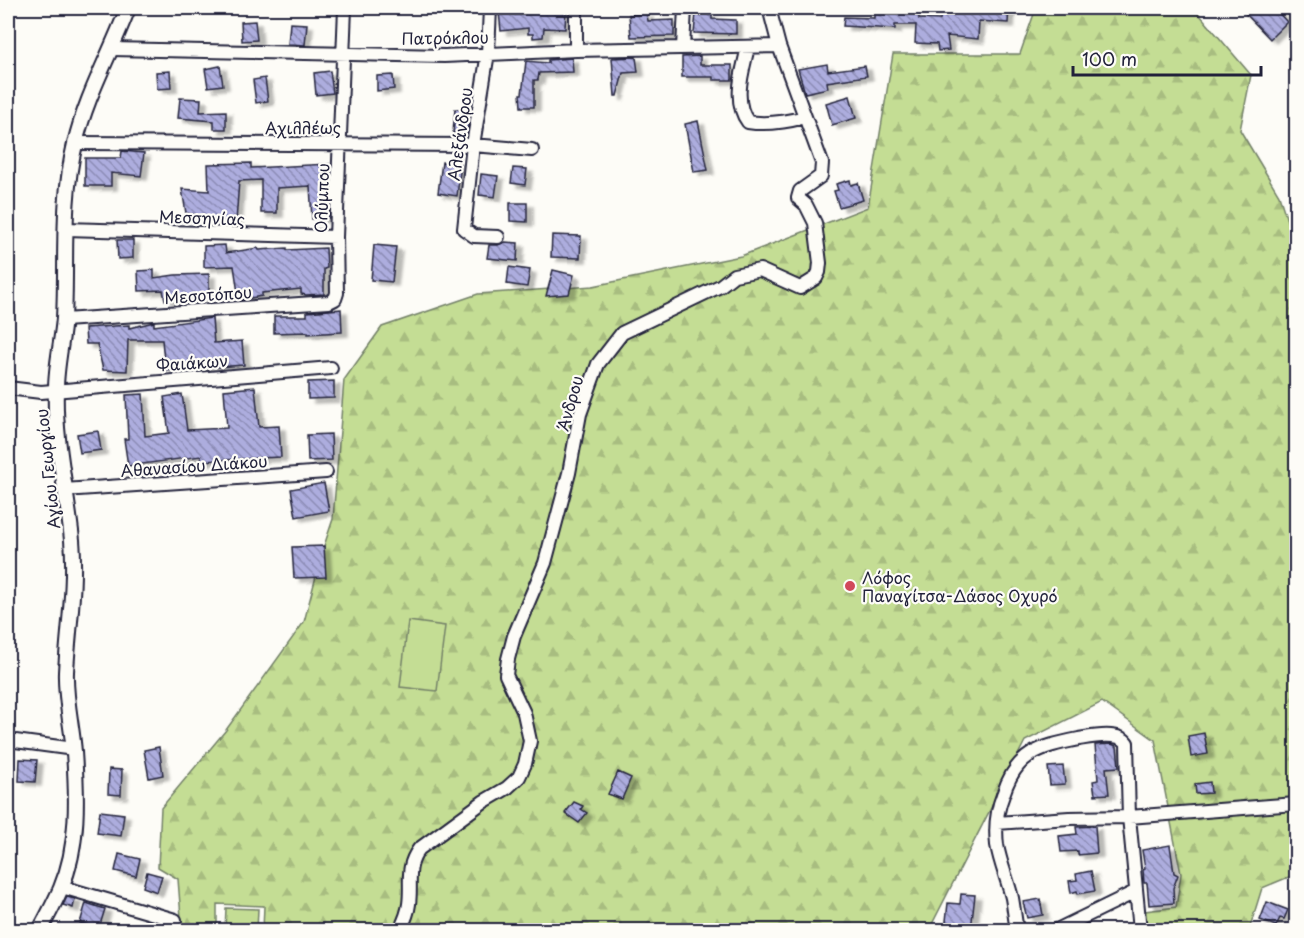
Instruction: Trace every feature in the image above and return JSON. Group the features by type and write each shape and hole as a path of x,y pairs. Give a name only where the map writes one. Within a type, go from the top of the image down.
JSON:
{"street":[{"name":"Αγίου Γεωργίου","path":"40,930 62,887 70,857 77,812 74,749 68,716 66,673 70,637 72,541 64,490 56,389 64,320 67,194 75,143 86,103 112,50 128,8"},
{"name":"Ολύμπου","path":"338,281 336,237 345,8"},
{"name":"Αλεξάνδρου","path":"490,8 489,53 473,145 464,229 474,236 498,237"},
{"path":"576,8 576,50"},
{"path":"683,48 685,8"},
{"name":"Άνδρου","path":"400,930 409,905 410,867 419,849 483,802 507,788 519,777 525,764 531,741 524,713 506,675 508,659 514,636 545,563 569,473 580,414 598,364 622,333 720,286 734,275 760,270 800,288 816,279 819,272 817,230 806,205 799,200 798,195 816,181 823,171 768,8"},
{"name":"Πατρόκλου","path":"112,50 444,56 576,50 779,46"},
{"path":"748,47 739,99 742,115 748,122 759,123 805,117"},
{"name":"Αχιλλέως","path":"75,143 473,145 532,150"},
{"name":"Μεσσηνίας","path":"66,229 336,237"},
{"name":"Μεσοτόπου","path":"64,320 329,302 337,296 338,281"},
{"name":"Φαιάκων","path":"8,388 41,392 331,368"},
{"name":"Αθανασίου Διάκου","path":"64,490 326,472"},
{"path":"1017,930 998,845 998,810 1008,780 1022,759 1050,745 1083,738 1112,737 1121,737 1127,743 1129,817 1140,930"},
{"path":"8,740 74,749"},
{"path":"997,823 1129,817 1296,804"},
{"path":"62,887 176,920"},
{"path":"1057,930 1135,892"}],"green space":[{"path":"1036,8 1194,8 1251,75 1240,130 1279,195 1296,249 1296,874 1262,888 1249,930 1146,930 1145,911 1176,907 1181,874 1155,740 1102,702 1025,741 929,930 263,930 264,906 217,904 217,930 182,930 178,879 158,867 161,808 226,730 304,622 333,519 344,380 382,327 478,294 593,286 741,256 868,207 893,54 1020,54"},
{"path":"408,621 445,626 437,691 400,687"},
{"path":"226,908 258,909 257,930 225,930"}],"building":[{"path":"551,8 566,8 565,29 544,28 543,37 533,38 533,34 528,34 528,28 501,31 499,12 515,11 515,15 551,12"},
{"path":"874,8 901,10 901,8 919,8 919,19 940,20 940,12 967,10 984,12 985,8 1009,8 1008,23 979,21 978,39 947,36 949,50 938,51 937,44 915,43 916,25 895,25 895,29 843,26 844,17 874,18"},
{"path":"1240,8 1274,8 1287,22 1270,39"},
{"path":"696,13 712,15 712,19 736,20 736,34 694,33"},
{"path":"647,14 648,21 674,20 674,36 631,37 629,15"},
{"path":"255,21 257,40 242,41 241,22"},
{"path":"290,23 307,24 305,45 288,44"},
{"path":"700,56 700,65 732,65 732,80 713,80 713,77 682,77 682,57"},
{"path":"636,57 638,72 623,73 617,96 615,96 612,58"},
{"path":"572,58 573,72 539,73 538,80 534,80 534,107 521,107 520,94 522,94 526,61 548,63 548,60"},
{"path":"827,64 828,71 865,66 867,76 827,82 828,88 805,93 798,69"},
{"path":"220,66 223,85 208,87 205,69"},
{"path":"170,71 171,88 157,89 156,72"},
{"path":"330,71 333,93 316,95 314,73"},
{"path":"393,75 394,89 377,91 377,76"},
{"path":"265,78 268,101 256,103 253,80"},
{"path":"850,96 856,118 832,125 826,103"},
{"path":"180,98 201,99 200,112 226,111 226,129 214,129 214,121 178,118"},
{"path":"455,109 470,110 467,133 453,133"},
{"path":"698,121 708,170 694,172 685,124"},
{"path":"122,151 144,153 141,176 111,173 111,186 85,186 85,158 121,158"},
{"path":"442,162 461,164 457,196 438,193"},
{"path":"251,163 251,168 329,164 328,218 312,219 310,186 277,188 277,213 261,213 261,180 239,181 236,222 202,220 196,215 186,213 182,189 209,191 208,164"},
{"path":"513,168 527,169 525,185 511,183"},
{"path":"481,174 498,176 495,197 479,195"},
{"path":"850,180 851,185 858,183 863,200 839,207 834,191 838,190 836,184"},
{"path":"510,203 527,203 527,222 510,221"},
{"path":"552,235 581,236 580,258 551,257"},
{"path":"117,240 133,240 133,258 118,259"},
{"path":"505,242 518,243 517,261 487,258 489,245"},
{"path":"225,245 226,253 258,248 259,250 287,248 287,250 326,248 327,268 324,269 324,294 301,294 301,289 262,293 262,296 239,300 234,266 204,267 204,246"},
{"path":"374,245 396,247 392,282 371,280"},
{"path":"509,267 530,270 527,287 507,284"},
{"path":"154,270 154,278 209,274 209,296 165,300 163,290 139,291 138,271"},
{"path":"553,270 574,275 569,294 546,296"},
{"path":"341,309 342,332 274,333 274,316 307,316 307,312"},
{"path":"212,318 214,343 242,341 244,365 165,371 162,340 128,340 127,371 103,370 97,344 86,344 85,328 129,325 129,328 154,322 154,326"},
{"path":"334,381 334,398 308,399 308,382"},
{"path":"255,387 259,427 279,426 281,457 201,461 201,456 128,466 124,439 128,439 126,395 143,394 145,436 169,433 164,397 182,394 187,430 227,428 224,390"},
{"path":"98,431 101,450 80,453 77,434"},
{"path":"331,434 332,460 308,461 307,435"},
{"path":"324,483 329,511 296,517 291,489"},
{"path":"324,546 326,577 294,578 292,547"},
{"path":"1204,733 1208,754 1191,757 1188,736"},
{"path":"1095,745 1117,746 1119,767 1106,768 1109,794 1095,795 1093,781 1098,780"},
{"path":"159,747 163,775 149,778 144,750"},
{"path":"20,759 37,760 35,782 19,781"},
{"path":"1063,766 1065,784 1050,785 1048,767"},
{"path":"109,769 122,770 121,795 108,794"},
{"path":"618,772 631,778 622,799 608,794"},
{"path":"1210,782 1211,793 1196,794 1195,784"},
{"path":"574,802 583,806 581,809 587,813 579,823 565,813"},
{"path":"100,811 124,814 121,836 97,833"},
{"path":"1095,826 1097,853 1078,855 1078,851 1061,852 1059,836 1077,834 1076,827"},
{"path":"1170,845 1174,873 1178,875 1173,888 1174,903 1149,905 1147,883 1144,883 1143,870 1145,869 1142,850"},
{"path":"119,854 140,859 136,876 115,871"},
{"path":"1091,871 1095,891 1071,893 1069,881 1077,880 1076,874"},
{"path":"147,872 162,876 157,892 143,887"},
{"path":"961,894 975,895 971,930 945,930 948,903 960,904"},
{"path":"67,897 75,899 73,908 63,905"},
{"path":"1040,899 1043,915 1027,918 1023,902"},
{"path":"1267,902 1288,910 1284,919 1280,918 1276,926 1260,920"},
{"path":"86,903 105,909 99,928 80,923"}],"place":[{"name":"Λόφος Παναγίτσα-Δάσος Οχυρό","path":"850,586"}]}
